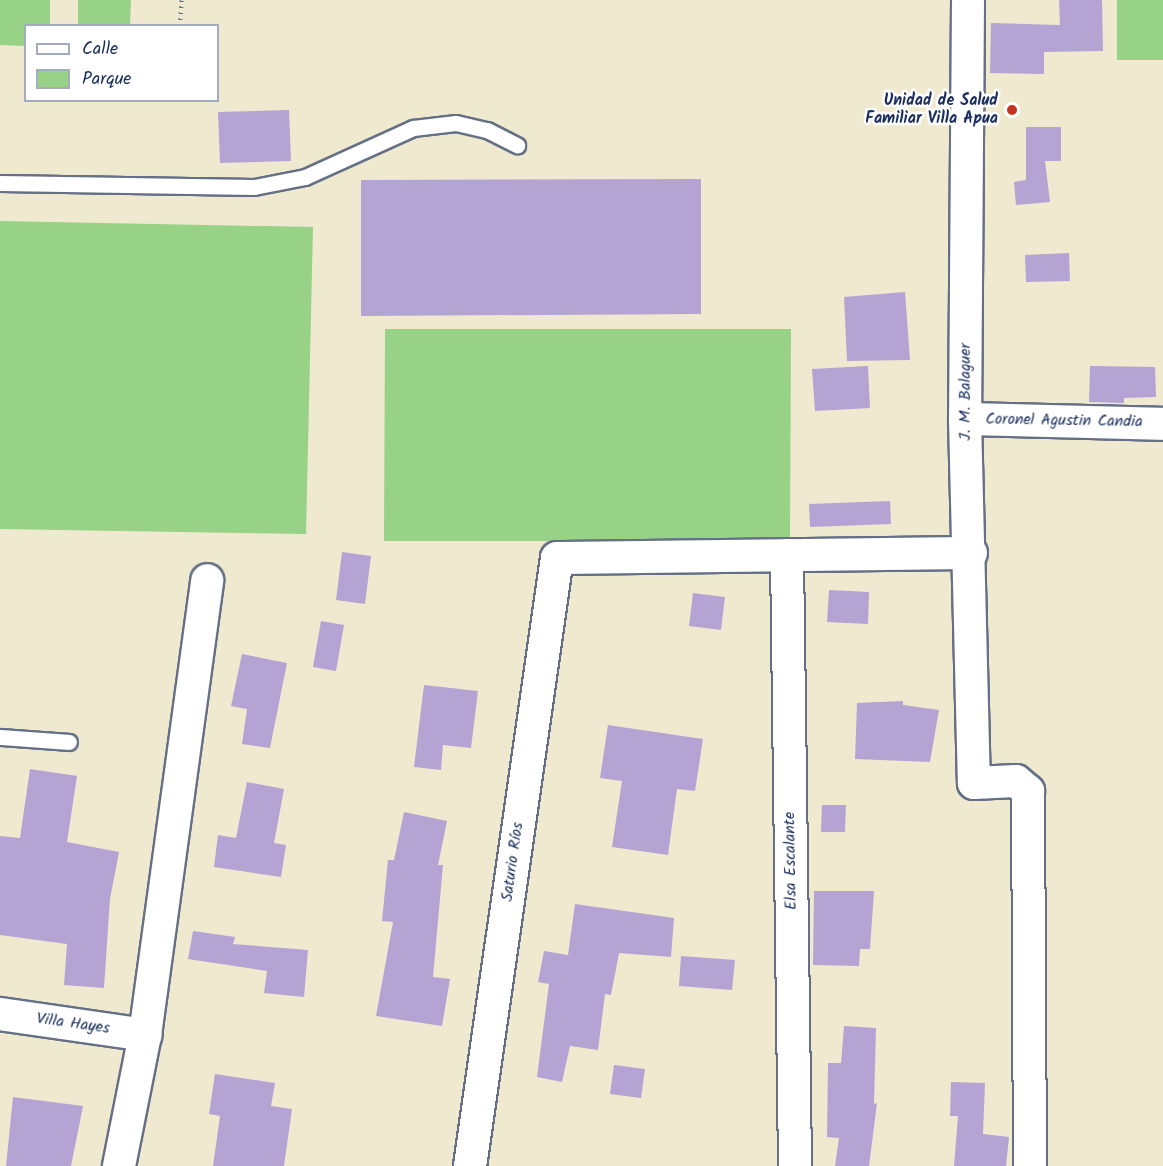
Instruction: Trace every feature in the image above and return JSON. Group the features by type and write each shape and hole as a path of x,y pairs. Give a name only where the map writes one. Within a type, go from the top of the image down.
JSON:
{"street":[{"name":"J. M. Balaguer","path":"968,0 966,419 971,552 974,783 1016,781 1028,791 1030,1166"},
{"name":"Coronel Agustin Candia","path":"966,419 1163,424"},
{"path":"787,555 971,552"},
{"name":"Saturio Ríos","path":"470,1166 557,558 787,555"},
{"name":"Elsa Escalante","path":"787,555 795,1166"},
{"path":"119,1166 145,1035 207,580"},
{"name":"Villa Hayes","path":"0,1014 145,1035"}],"lane":[{"path":"0,183 254,187 305,177 413,128 456,123 487,130 517,146"},
{"path":"0,737 69,742"}],"path":[{"path":"180,24 182,0"}],"green space":[{"path":"0,0 50,0 50,24 24,24 24,46 0,45"},
{"path":"78,0 131,0 130,24 78,24"},
{"path":"1117,0 1163,0 1163,60 1117,60"},
{"path":"0,221 313,227 306,534 0,529"},
{"path":"385,329 791,329 790,541 384,541"}],"building":[{"path":"1059,0 1102,0 1103,51 1044,52 1044,74 990,73 991,23 1060,25"},
{"path":"289,110 291,161 220,163 218,112"},
{"path":"1026,127 1061,127 1061,161 1045,161 1050,202 1016,205 1014,182 1026,180"},
{"path":"701,179 701,314 361,316 361,180"},
{"path":"1069,253 1070,281 1026,282 1025,255"},
{"path":"905,292 910,360 847,361 844,297"},
{"path":"868,366 870,408 815,411 812,369"},
{"path":"1090,366 1155,367 1156,397 1124,398 1124,403 1089,402"},
{"path":"890,501 891,524 810,527 809,504"},
{"path":"342,552 371,556 365,604 336,600"},
{"path":"829,590 869,592 868,624 827,622"},
{"path":"693,593 725,597 721,630 689,626"},
{"path":"321,621 344,625 336,671 313,667"},
{"path":"242,654 287,663 270,748 242,744 247,709 231,706"},
{"path":"424,685 478,691 471,748 443,745 441,770 414,767"},
{"path":"903,701 903,705 939,710 930,762 855,759 857,703"},
{"path":"608,725 703,739 695,791 677,789 668,855 612,847 622,781 600,778"},
{"path":"30,769 77,776 67,842 119,852 110,899 104,988 64,985 67,944 0,935 0,836 20,838"},
{"path":"247,782 284,789 274,843 286,845 281,877 214,867 218,835 236,838"},
{"path":"822,805 846,805 845,832 821,832"},
{"path":"404,812 447,821 438,865 443,865 433,977 450,979 442,1026 376,1016 393,922 382,921 388,860 394,860"},
{"path":"814,891 874,891 870,949 860,949 859,966 813,965"},
{"path":"575,904 674,918 671,957 619,953 611,995 605,994 598,1050 570,1046 562,1082 537,1077 549,984 538,982 544,951 568,955"},
{"path":"193,931 235,937 233,944 308,950 304,997 264,993 267,971 188,959"},
{"path":"681,956 735,960 732,990 679,986"},
{"path":"844,1026 876,1028 874,1104 877,1103 869,1166 835,1166 839,1138 827,1137 828,1063 841,1063"},
{"path":"614,1065 645,1069 641,1098 610,1094"},
{"path":"215,1074 275,1083 271,1106 292,1109 284,1166 213,1166 220,1116 209,1114"},
{"path":"951,1082 985,1083 983,1134 1009,1137 1006,1166 954,1166 958,1116 950,1116"},
{"path":"13,1097 83,1106 71,1166 6,1166"}],"place":[{"name":"Unidad de Salud Familiar Villa Apua","path":"1012,110"}]}
